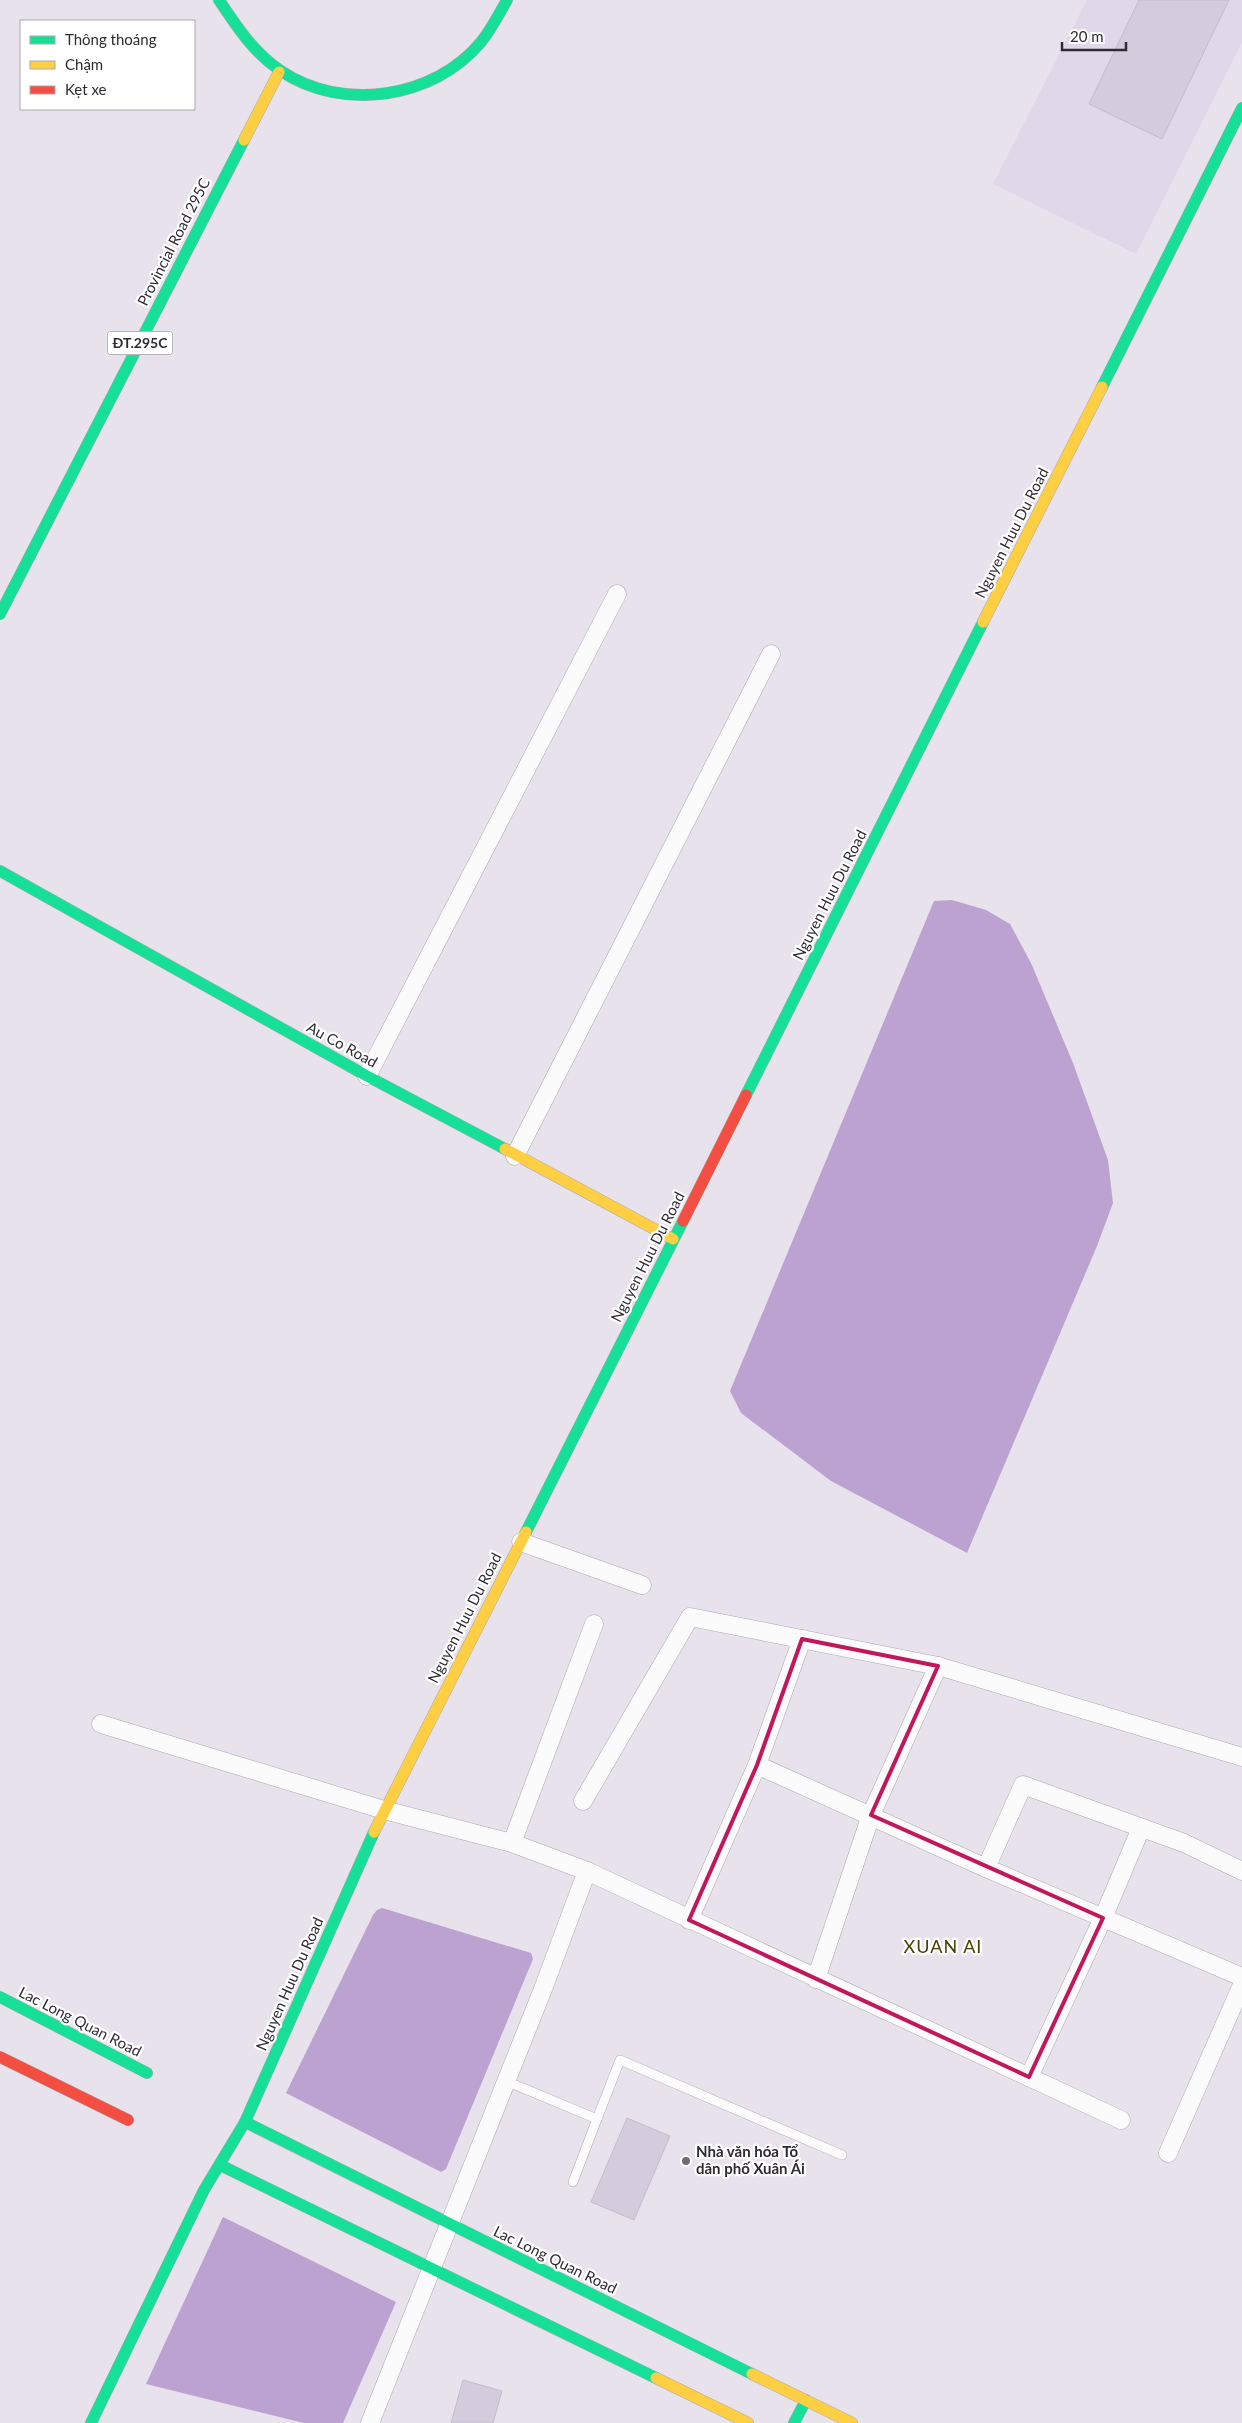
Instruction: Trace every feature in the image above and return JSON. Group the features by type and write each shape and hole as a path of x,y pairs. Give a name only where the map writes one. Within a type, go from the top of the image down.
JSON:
{"main road":[{"path":"220,0 227,16 241,38 279,72 298,82 340,94 384,94 405,90 425,82 462,60 492,28 507,0"},
{"name":"Provincial Road 295C","path":"0,614 279,72"},
{"name":"Nguyen Huu Du Road","path":"90,2423 204,2190 245,2122 384,1810 674,1239 1242,108"},
{"name":"Au Co Road","path":"0,871 367,1076 674,1239"},
{"name":"Lac Long Quan Road","path":"0,1997 147,2073"},
{"path":"0,2057 128,2120"},
{"name":"Lac Long Quan Road","path":"245,2122 852,2423"},
{"path":"220,2164 432,2266 748,2423"},
{"path":"794,2423 806,2400"}],"street":[{"path":"367,1076 617,594"},
{"path":"516,1156 771,654"},
{"path":"521,1542 642,1585"},
{"path":"584,1801 690,1617 938,1666 1242,1757"},
{"path":"512,1843 594,1624"},
{"path":"689,1920 757,1765 802,1639"},
{"path":"816,1979 872,1815 938,1666"},
{"path":"101,1724 384,1810 512,1843 587,1871 1121,2120"},
{"path":"757,1765 872,1815 986,1868 1242,1977"},
{"path":"986,1868 1023,1785 1184,1844 1242,1871"},
{"path":"1029,2077 1104,1918 1141,1828"},
{"path":"370,2423 587,1871"},
{"path":"1168,2153 1242,1985"}],"lane":[{"path":"573,2182 620,2060 842,2155"},
{"path":"506,2081 597,2119"}],"highlighted area":[{"path":"802,1639 938,1666 871,1815 1103,1918 1029,2077 689,1920 757,1765"}],"shaded area":[{"path":"1087,0 1242,0 1242,42 1136,254 993,184"},
{"path":"952,900 986,910 1010,924 1031,963 1073,1063 1108,1160 1113,1203 1097,1246 967,1553 831,1481 741,1413 730,1391 934,901"},
{"path":"382,1908 531,1953 533,1959 446,2169 441,2172 286,2093 373,1915"},
{"path":"223,2217 396,2302 343,2423 304,2423 146,2384"}],"building":[{"path":"1139,0 1229,0 1162,139 1089,104"},
{"path":"627,2118 670,2136 634,2220 591,2202"},
{"path":"463,2380 502,2391 493,2423 451,2423"}],"traffic: fast":[{"path":"219,0 254,47 281,71 305,84 331,92 359,95 386,93 413,87 438,76 461,61 481,42 507,0"},
{"path":"1102,387 1242,108"},
{"path":"0,614 244,140"},
{"path":"746,1095 983,622"},
{"path":"0,871 367,1076 505,1149"},
{"path":"526,1532 683,1221"},
{"path":"91,2423 204,2190 245,2122 374,1832"},
{"path":"0,1997 147,2073"},
{"path":"245,2122 752,2374"},
{"path":"220,2165 656,2378"},
{"path":"794,2423 806,2400"}],"traffic: slow":[{"path":"244,140 279,72"},
{"path":"983,622 1102,387"},
{"path":"505,1149 673,1239"},
{"path":"374,1832 526,1532"},
{"path":"752,2374 852,2423"},
{"path":"656,2378 748,2423"}],"traffic: jam":[{"path":"683,1221 746,1095"},
{"path":"0,2057 128,2120"}],"place":[{"name":"Nhà văn hóa Tổ dân phố Xuân Ái","path":"686,2161"}],"district":[{"name":"XUAN AI","path":"943,1947"}]}
